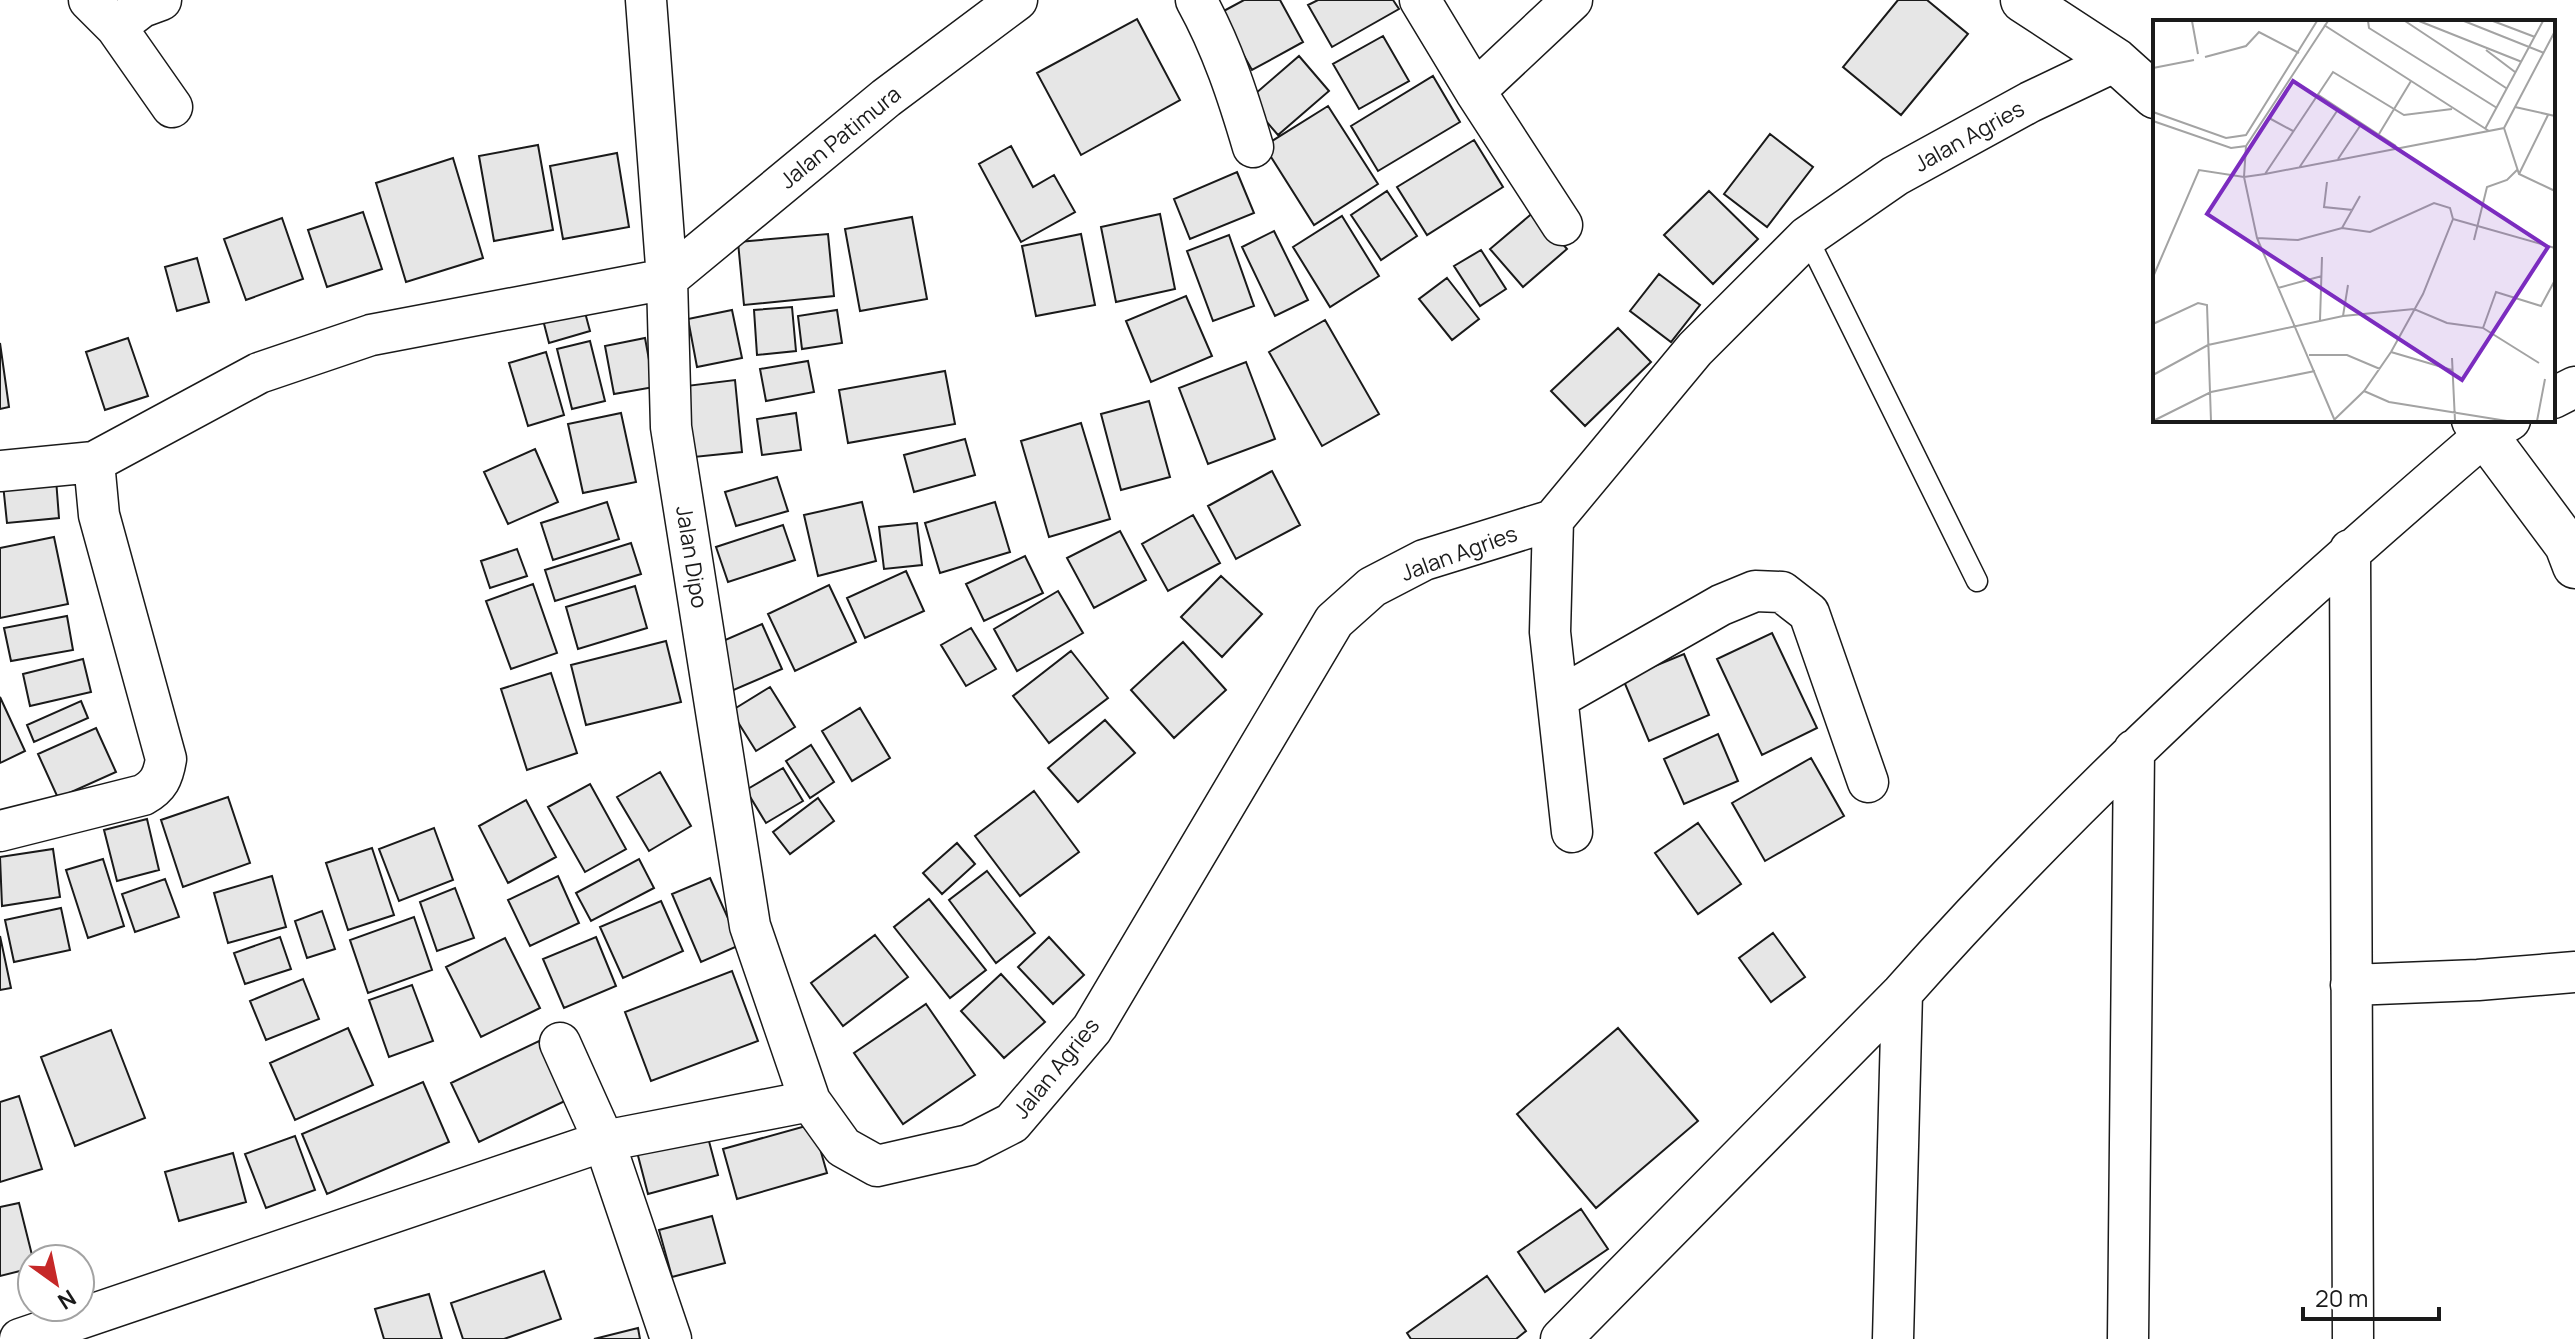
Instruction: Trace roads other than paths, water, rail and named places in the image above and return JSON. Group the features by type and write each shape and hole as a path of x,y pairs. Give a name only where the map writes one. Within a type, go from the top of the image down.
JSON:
{"street":[{"path":"161,0 103,14 172,107"},
{"name":"Jalan Dipo","path":"646,0 667,279 671,427 750,926 810,1101"},
{"name":"Jalan Patimura","path":"667,279 886,98 1017,0"},
{"path":"1196,0 1234,81 1253,147"},
{"path":"1420,0 1562,225"},
{"path":"1475,91 1572,0"},
{"path":"2023,0 2116,61 2153,94"},
{"name":"Jalan Agries","path":"810,1101 843,1147 877,1166 969,1145 1012,1123 1092,1029 1334,621 1372,587 1424,560 1553,520 1695,349 1807,237 1895,176 2030,102 2116,61"},
{"path":"0,471 94,462 259,373 371,335 667,279"},
{"path":"2555,397 2575,387"},
{"path":"1561,1339 1902,993 1943,946 2134,750 2490,425 2572,553"},
{"path":"0,831 143,795 157,787 163,777 166,759 99,515 94,462"},
{"path":"1553,520 1550,632 1572,832"},
{"path":"2350,550 2353,1339"},
{"path":"1558,698 1721,605 1755,591 1782,592 1809,613 1868,782"},
{"path":"2128,1339 2134,750"},
{"path":"2351,985 2575,972"},
{"path":"1893,1339 1902,993"},
{"path":"560,1043 604,1141 671,1339"},
{"path":"20,1339 604,1141 810,1101"}],"lane":[{"path":"1807,237 1977,581"}]}
